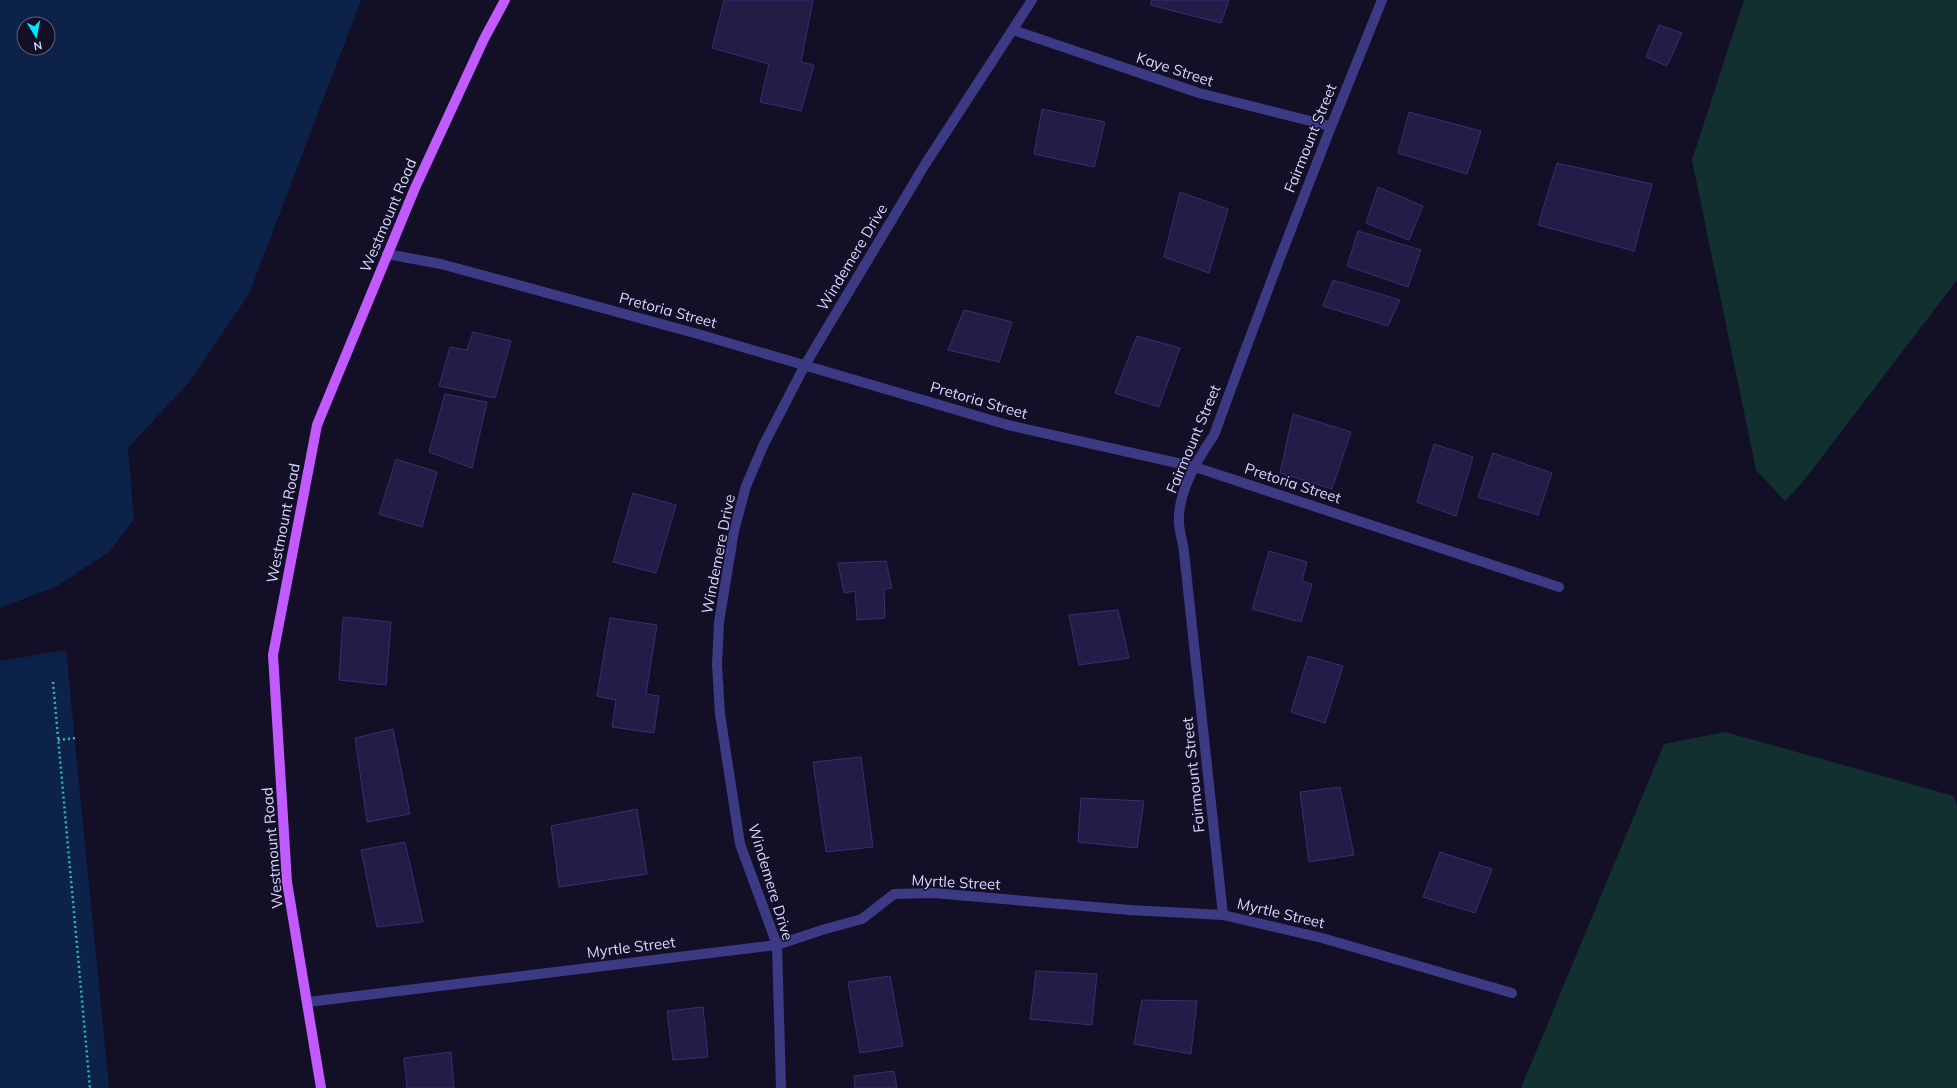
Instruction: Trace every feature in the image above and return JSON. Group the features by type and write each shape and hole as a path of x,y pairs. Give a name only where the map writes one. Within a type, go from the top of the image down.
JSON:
{"main road":[{"name":"Westmount Road","path":"321,1088 287,882 273,655 317,425 415,188 480,46 505,0"}],"street":[{"name":"Windemere Drive","path":"781,1088 777,945 740,844 720,714 717,665 720,622 734,531 746,486 764,444 805,365 924,166 1032,0"},
{"name":"Fairmount Street","path":"1223,915 1184,552 1179,524 1181,504 1202,452 1214,435 1260,309 1330,126 1382,0"},
{"name":"Kaye Street","path":"1013,30 1199,93 1330,126"},
{"name":"Pretoria Street","path":"387,254 441,264 698,334 1008,424 1195,467 1559,587"},
{"name":"Myrtle Street","path":"308,1002 777,945 822,930 862,920 894,894 932,893 1130,910 1223,915 1322,938 1512,993"}],"path":[{"path":"53,682 90,1088"},
{"path":"58,740 76,738"}],"green space":[{"path":"1744,0 1957,0 1957,280 1802,483 1785,501 1756,470 1692,160"},
{"path":"1725,732 1954,796 1957,806 1957,1088 1521,1088 1664,744"}],"water":[{"path":"0,0 361,0 249,294 190,381 128,448 134,519 110,551 57,586 0,608"},
{"path":"66,650 109,1088 0,1088 0,661"}],"building":[{"path":"724,0 813,0 801,62 814,65 801,111 760,102 769,64 712,48"},
{"path":"1152,0 1229,0 1221,23 1150,5"},
{"path":"1659,25 1682,33 1667,66 1646,57"},
{"path":"1042,109 1105,122 1094,167 1034,154"},
{"path":"1409,112 1481,131 1467,174 1398,153"},
{"path":"1557,163 1652,184 1634,251 1538,225"},
{"path":"1378,187 1423,206 1409,240 1366,223"},
{"path":"1180,192 1228,209 1209,273 1164,257"},
{"path":"1358,231 1421,250 1408,287 1347,266"},
{"path":"1333,280 1400,300 1388,326 1323,306"},
{"path":"964,310 1012,322 999,362 948,350"},
{"path":"473,332 511,341 495,398 439,386 450,347 467,350"},
{"path":"1137,336 1180,348 1159,407 1115,393"},
{"path":"445,394 487,402 472,468 429,452"},
{"path":"1293,414 1351,432 1332,489 1280,473"},
{"path":"1434,444 1473,457 1456,516 1417,502"},
{"path":"1493,453 1552,473 1538,515 1478,497"},
{"path":"396,459 437,472 422,527 379,514"},
{"path":"633,493 676,505 656,573 613,562"},
{"path":"1269,551 1307,562 1302,581 1312,584 1301,622 1252,609"},
{"path":"886,561 892,588 884,589 885,618 857,620 855,591 844,593 838,563"},
{"path":"1118,610 1129,658 1079,665 1069,615"},
{"path":"343,617 391,622 386,685 339,680"},
{"path":"610,618 657,625 646,694 659,696 654,733 612,727 616,700 597,696"},
{"path":"1308,656 1343,666 1325,723 1291,712"},
{"path":"393,729 410,814 367,822 355,738"},
{"path":"861,757 873,847 826,852 813,762"},
{"path":"1340,787 1354,855 1309,862 1300,792"},
{"path":"1081,798 1144,801 1137,848 1078,842"},
{"path":"637,809 647,874 559,887 551,826"},
{"path":"405,842 423,922 377,927 361,850"},
{"path":"1440,852 1492,869 1475,913 1423,897"},
{"path":"1036,971 1097,974 1092,1025 1030,1019"},
{"path":"890,976 903,1046 860,1053 848,982"},
{"path":"1142,1000 1197,1001 1191,1054 1134,1044"},
{"path":"703,1007 708,1057 673,1060 667,1011"},
{"path":"451,1052 454,1088 407,1088 404,1058"},
{"path":"894,1071 897,1088 855,1088 854,1076"}]}
